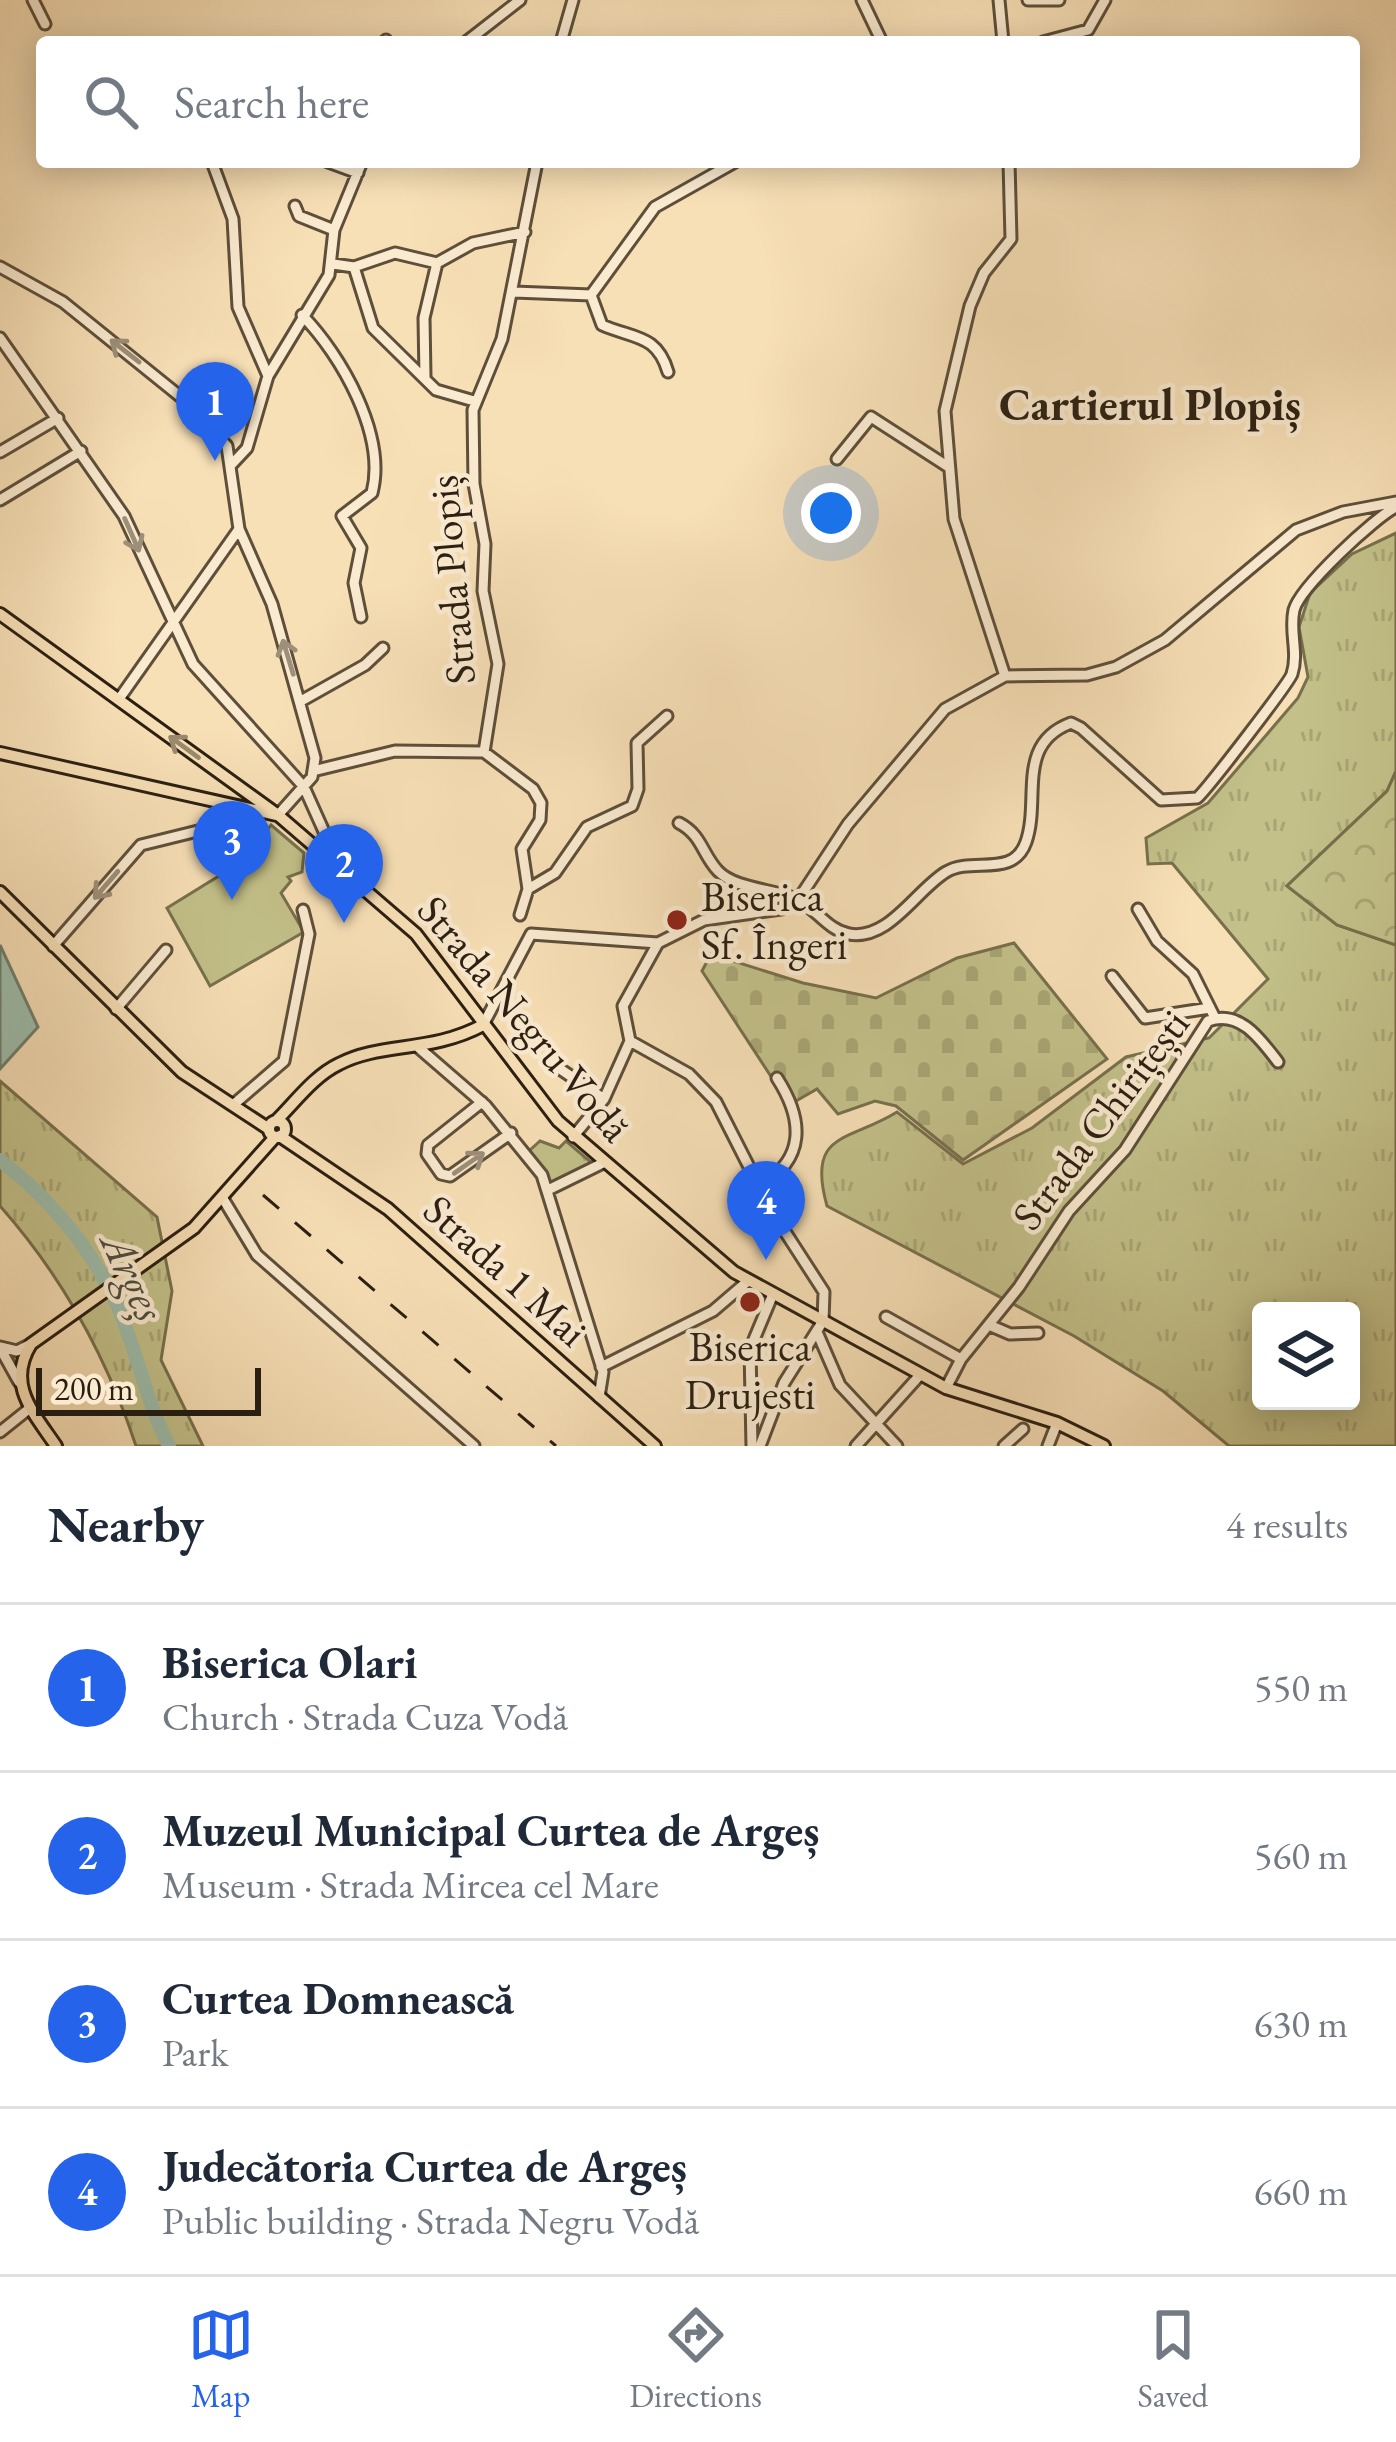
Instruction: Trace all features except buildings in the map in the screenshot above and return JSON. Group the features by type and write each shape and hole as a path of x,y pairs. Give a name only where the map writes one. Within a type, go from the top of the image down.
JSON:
{"main road":[{"name":"Strada Negru Vodă","path":"0,614 278,815 339,865 424,942 573,1137 748,1281 820,1326 946,1388 1057,1423 1104,1446"},
{"path":"0,753 239,811 278,815"},
{"name":"Strada 1 Mai","path":"0,892 182,1072 277,1129 405,1223 655,1446"},
{"path":"56,1446 19,1382 31,1344 179,1240 222,1197 295,1102 327,1070 347,1060 419,1048 483,1025"}],"street":[{"path":"33,0 45,24"},
{"path":"474,36 520,0"},
{"path":"563,36 573,0"},
{"path":"862,0 879,36"},
{"path":"999,0 1002,36"},
{"path":"1028,0 1059,0"},
{"path":"1066,36 1088,30 1105,0"},
{"path":"214,168 233,219 238,308 268,376"},
{"path":"232,464 248,448 268,376 333,265 334,230 360,168"},
{"name":"Strada Plopiș","path":"484,752 498,664 483,591 474,401 496,354 514,292 536,168"},
{"path":"591,295 655,207 724,168"},
{"path":"1005,676 971,580 947,466 945,411 964,324 984,273 1011,239 1009,168"},
{"path":"295,206 299,217 334,230"},
{"path":"333,265 354,267 395,253 436,262 473,243 525,232"},
{"path":"425,377 424,318 436,262"},
{"path":"0,267 52,293 166,383 222,440 232,464 238,529 272,604 317,770"},
{"path":"354,267 373,328 436,390 474,401"},
{"path":"514,292 591,295"},
{"path":"591,295 602,325 650,340 661,349 668,372"},
{"path":"302,316 356,398 372,453 372,493 342,516 361,548 354,583 361,617"},
{"path":"0,338 124,516 170,624 200,673 304,787 339,865"},
{"path":"837,459 871,417 947,466"},
{"path":"0,452 58,418"},
{"path":"0,500 81,451"},
{"path":"483,1025 531,934 658,943 704,920 768,912 798,900 829,850 921,733 946,710 1005,676 1087,675 1116,667 1165,640 1296,530 1342,512 1396,504"},
{"path":"679,824 698,836 724,876 798,900 841,932 865,934 891,920 947,871 962,864 1010,862 1027,838 1029,787 1039,748 1046,737 1071,723 1161,800 1197,797 1284,692 1296,656 1293,615 1302,590 1340,559 1366,524 1396,504"},
{"path":"119,699 238,529"},
{"path":"301,701 365,664 383,648"},
{"path":"528,889 555,873 587,827 632,806 638,789 637,743 667,716"},
{"path":"278,815 317,770 395,751 484,752 523,779 539,799 540,820 522,850 528,889 520,916"},
{"path":"52,948 141,845 218,826 239,811"},
{"path":"1112,976 1144,1018 1213,1013 1193,974 1157,941 1138,909"},
{"path":"233,1105 284,1061 309,934 303,910"},
{"path":"573,1137 604,1099 631,1041 622,1006 658,943"},
{"path":"116,1009 166,950"},
{"name":"Strada Chirițești","path":"946,1388 961,1359 1069,1210 1125,1150 1213,1013 1246,1025 1278,1062"},
{"path":"631,1041 705,1088 759,1186 820,1280 820,1326 840,1385 873,1426 897,1446"},
{"path":"419,1048 511,1133 550,1190 602,1367 599,1397"},
{"name":"Strada Negru Vodă","path":"547,1060 604,1099"},
{"path":"759,1186 794,1155 795,1112 777,1078"},
{"path":"482,1102 427,1148 441,1174 450,1176 511,1133"},
{"path":"550,1190 603,1163"},
{"path":"222,1197 257,1256 474,1446"},
{"path":"602,1367 713,1311 748,1281"},
{"path":"756,1442 752,1336 772,1294"},
{"path":"886,1317 961,1359"},
{"path":"988,1324 1010,1334 1038,1333"},
{"path":"756,1442 784,1383 820,1326"},
{"path":"0,1347 17,1351 31,1344"},
{"path":"0,1347 19,1382"},
{"path":"856,1446 920,1375"},
{"path":"0,1432 30,1408"},
{"path":"1048,1446 1057,1423"},
{"path":"1004,1446 1023,1429"}],"green space":[{"path":"1396,533 1396,771 1387,791 1287,886 1337,925 1396,945 1396,1446 1229,1446 1163,1391 1074,1336 827,1206 822,1182 822,1164 836,1142 897,1112 963,1164 1032,1128 1126,1057 1209,1038 1268,979 1172,863 1148,864 1146,838 1208,803 1298,698 1308,677 1299,627 1310,593 1352,554"},
{"path":"1396,771 1396,945 1337,925 1287,886 1387,791"},
{"path":"271,825 304,853 302,872 288,877 291,881 281,893 304,932 210,986 167,908 243,861"},
{"path":"1014,943 1107,1059 963,1160 896,1106 875,1101 838,1114 817,1089 796,1101 779,1074 772,1078 702,971 711,954 803,983 876,998 957,958"},
{"path":"0,1081 157,1217 172,1291 161,1360 203,1446 136,1446 111,1381 63,1289 0,1206"},
{"path":"540,1141 559,1148 566,1141 592,1163 551,1186 529,1151"}],"shaded area":[{"path":"0,945 38,1027 0,1069"}],"waterway":[{"name":"Argeș","path":"0,1160 52,1208 95,1263 117,1305 169,1446"}],"railway":[{"path":"263,1195 556,1446"}],"place":[{"name":"Biserica Olari","path":"215,461"},
{"name":"Curtea Domnească","path":"232,900"},
{"name":"Biserica Sf. Îngeri","path":"677,920"},
{"name":"Muzeul Municipal Curtea de Argeș","path":"344,923"},
{"name":"Judecătoria Curtea de Argeș","path":"766,1260"},
{"name":"Biserica Drujesti","path":"750,1302"}],"district":[{"name":"Cartierul Plopiș","path":"1150,404"}]}
